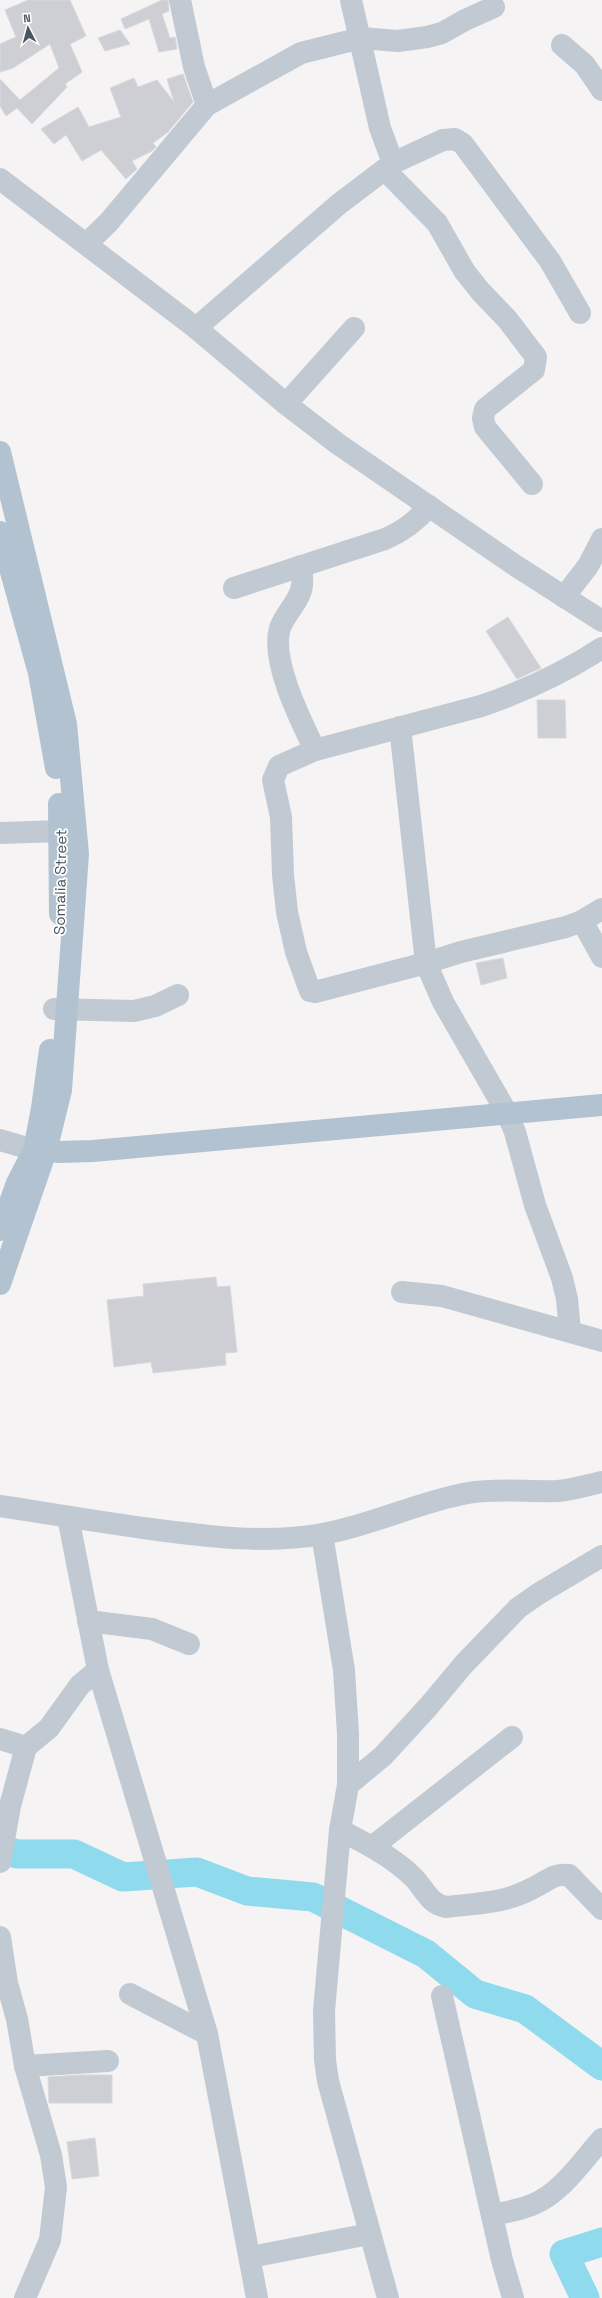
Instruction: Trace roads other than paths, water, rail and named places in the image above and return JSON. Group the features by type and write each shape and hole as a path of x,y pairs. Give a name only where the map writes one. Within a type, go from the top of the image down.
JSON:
{"main road":[{"path":"0,452 66,724 78,854 61,1010"},
{"name":"Somalia Street","path":"0,532 39,673 53,745 61,831 61,1010 48,1069 40,1150 17,1183 0,1230"},
{"path":"0,1284 40,1150 100,1150 507,1113 602,1106"}],"street":[{"path":"180,0 194,67 207,105"},
{"path":"350,0 361,38 389,167 437,223 465,272 481,292 507,319 536,357 534,370 485,409 483,418 485,427 532,484"},
{"path":"86,244 108,223 207,105 300,53 361,38 398,41 427,37 442,33 465,20 494,7"},
{"path":"562,45 585,65 602,90"},
{"path":"196,328 339,204 389,167 443,140 459,141 550,261 580,313"},
{"path":"0,179 196,328 286,404 338,444 564,597 602,621"},
{"path":"286,404 354,328"},
{"path":"234,588 399,533 417,521 429,506"},
{"path":"564,597 588,566 602,539"},
{"path":"301,566 302,586 280,627 278,639 282,668 290,698 315,750"},
{"path":"602,648 531,688 482,706 315,750 279,766 273,780 281,817 283,875 287,912 296,952 308,990 315,992 462,952 540,934 582,921 602,909"},
{"path":"400,727 426,963 443,1002 507,1113 535,1205 562,1278 567,1299 570,1331"},
{"path":"0,833 61,831"},
{"path":"582,921 602,957"},
{"path":"61,1010 139,1010 155,1006 178,995"},
{"path":"0,1141 40,1150"},
{"path":"402,1292 442,1296 602,1341"},
{"path":"0,1506 68,1517 225,1538 270,1539 322,1534 360,1526 462,1494 527,1490 556,1491 602,1482"},
{"path":"68,1517 98,1670 207,2034 257,2298"},
{"path":"322,1534 344,1670 348,1785 340,1830 324,2011 325,2060 328,2081 369,2234 388,2298"},
{"path":"348,1785 383,1756 428,1707 464,1664 514,1612 538,1594 602,1556"},
{"path":"88,1620 152,1629 189,1644"},
{"path":"1,1855 19,1768 26,1747 49,1728 80,1686 98,1670"},
{"path":"372,1847 512,1737"},
{"path":"0,1739 26,1747"},
{"path":"340,1830 372,1847 413,1877 432,1902 439,1906 446,1907 501,1902 517,1897 552,1877 569,1875 602,1909"},
{"path":"0,1937 7,1983 17,2019 25,2066 52,2155 56,2187 50,2240 25,2298"},
{"path":"130,1994 207,2034"},
{"path":"442,1996 502,2260 513,2298"},
{"path":"25,2066 108,2060"},
{"path":"492,2215 532,2205 543,2200 566,2180 602,2139"},
{"path":"250,2257 369,2234"}],"waterway":[{"path":"0,1850 18,1854 74,1854 123,1877 197,1872 247,1891 313,1897 426,1954 475,1994 525,2009 602,2066"},
{"path":"585,2298 564,2254 602,2242"}]}
